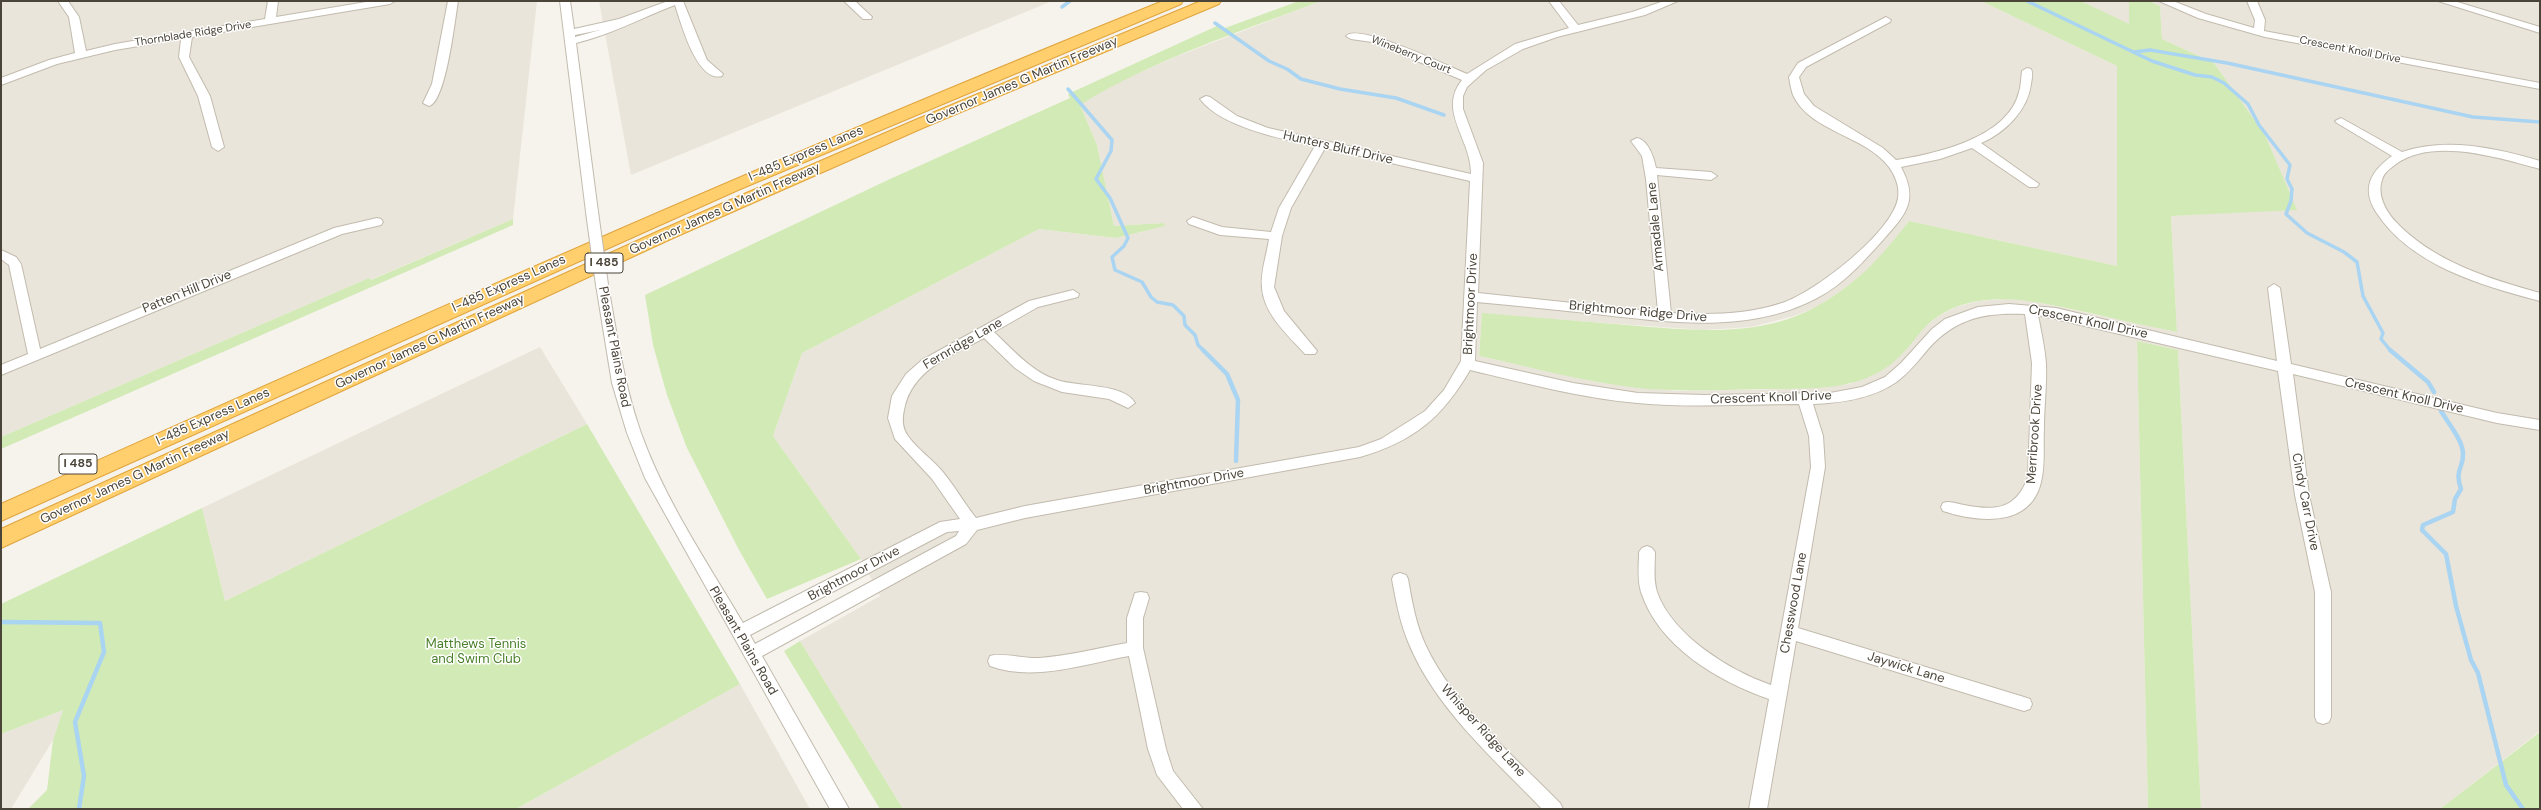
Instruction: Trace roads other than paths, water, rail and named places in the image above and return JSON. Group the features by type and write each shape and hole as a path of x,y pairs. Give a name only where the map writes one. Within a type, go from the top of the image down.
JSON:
{"highway":[{"name":"Governor James G Martin Freeway","path":"1,499 693,191 932,89 1151,1"},
{"name":"I-485 Express Lanes","path":"1,513 648,222 996,72 1176,1"},
{"name":"I-485 Express Lanes","path":"1,526 507,295 863,138 1193,1"},
{"name":"Governor James G Martin Freeway","path":"1,539 667,234 919,124 1214,1"},
{"path":"507,295 667,234"},
{"path":"1,513 154,430"}],"street":[{"path":"63,1 74,17 81,54"},
{"path":"270,21 274,1"},
{"name":"Thornblade Ridge Drive","path":"1,82 53,62 81,54 390,1"},
{"path":"429,102 438,84 453,1"},
{"name":"Pleasant Plains Road","path":"565,1 602,285 619,383 634,433 652,478 738,633 840,809"},
{"path":"570,37 600,34 622,22 678,1 702,62 718,74"},
{"path":"849,1 867,17"},
{"path":"1554,1 1575,28"},
{"name":"Brightmoor Drive","path":"738,633 946,526 972,525 1025,512 1333,458 1370,449 1401,435 1430,415 1450,394 1467,364 1477,178 1475,148 1457,109 1459,91 1469,79 1517,46 1548,34 1629,17 1673,1"},
{"name":"Crescent Knoll Drive","path":"2164,1 2202,16 2259,32 2540,86"},
{"path":"2252,1 2260,20 2259,32"},
{"path":"2443,1 2540,30"},
{"name":"Brightmoor Ridge Drive","path":"1471,297 1705,319 1762,314 1797,303 1826,287 1867,250 1887,228 1903,204 1905,198 1903,182 1894,164 1881,151 1867,141 1808,108 1798,95 1794,77 1802,65 1886,20"},
{"path":"187,35 184,57 204,96 218,147"},
{"name":"Wineberry Court","path":"1351,36 1374,39 1469,79"},
{"path":"1894,164 1930,158 1972,144 1994,131 2014,114 2027,88 2027,71"},
{"name":"Hunters Bluff Drive","path":"1206,100 1249,126 1320,145 1477,178"},
{"path":"2341,121 2400,156"},
{"name":"Armadale Lane","path":"1637,141 1648,156 1651,171 1664,316"},
{"path":"1972,144 2033,184"},
{"path":"1310,351 1284,321 1269,295 1276,236 1291,195 1320,145"},
{"path":"2540,164 2502,155 2462,149 2432,150 2400,156 2391,160 2380,171 2374,184 2378,205 2391,223 2406,238 2440,261 2493,283 2540,297"},
{"path":"1651,171 1711,176"},
{"path":"1193,221 1220,231 1276,236"},
{"name":"Patten Hill Drive","path":"1,370 338,231 377,222"},
{"path":"1,254 15,264 35,356"},
{"name":"Cindy Carr Drive","path":"2274,288 2302,495 2323,592 2323,717"},
{"name":"Fernridge Lane","path":"972,525 941,480 902,439 896,426 896,407 904,385 918,369 1034,304 1073,294"},
{"name":"Crescent Knoll Drive","path":"1467,364 1587,392 1638,398 1695,401 1804,398 1854,394 1890,380 1910,364 1937,332 1969,314 1999,308 2031,309 2056,313 2284,366 2497,418 2540,425"},
{"name":"Merribrook Drive","path":"1948,507 1970,514 1996,514 2019,506 2032,489 2034,477 2039,363 2031,309"},
{"path":"985,331 1024,368 1041,379 1062,387 1111,394 1128,403"},
{"name":"Chesswood Lane","path":"1758,809 1818,466 1816,436 1804,398"},
{"name":"Brightmoor Drive","path":"750,654 961,540 972,525"},
{"path":"1647,552 1646,577 1648,591 1667,623 1713,665 1738,680 1777,694"},
{"name":"Whisper Ridge Lane","path":"1400,579 1412,630 1421,654 1433,675 1456,705 1554,809"},
{"path":"1142,598 1135,618 1135,648 1161,764 1187,807"},
{"name":"Jaywick Lane","path":"1788,632 2024,704"},
{"path":"996,661 1022,666 1041,665 1135,648"}],"waterway":[{"path":"1062,7 1070,1"},
{"path":"2027,1 2152,61 2195,75 2212,77 2224,83 2248,104 2259,125 2290,165 2287,179 2292,189 2291,201 2286,214 2307,233 2344,252 2357,262 2363,296 2383,333 2381,339 2391,350"},
{"path":"1215,23 1269,61 1287,69 1301,79 1340,89 1396,98 1444,115"},
{"path":"2134,52 2150,50 2227,63 2473,117 2540,122"},
{"path":"1068,89 1112,140 1111,151 1096,179 1110,198 1128,238 1124,246 1112,257 1115,270 1142,282 1151,297 1157,302 1173,305 1184,316 1185,325 1195,335 1198,345 1227,374 1238,400 1236,461"},
{"path":"2391,350 2428,382 2434,392"},
{"path":"2441,411 2460,442 2462,448 2463,458 2458,477 2461,489 2455,499 2453,512 2423,525 2422,530 2446,554 2456,606 2471,660 2478,673 2506,785 2523,809"},
{"path":"1,622 100,623 104,652 75,722 84,776 79,809"}],"park label":[{"name":"Matthews Tennis and Swim Club","path":"476,652"}]}
